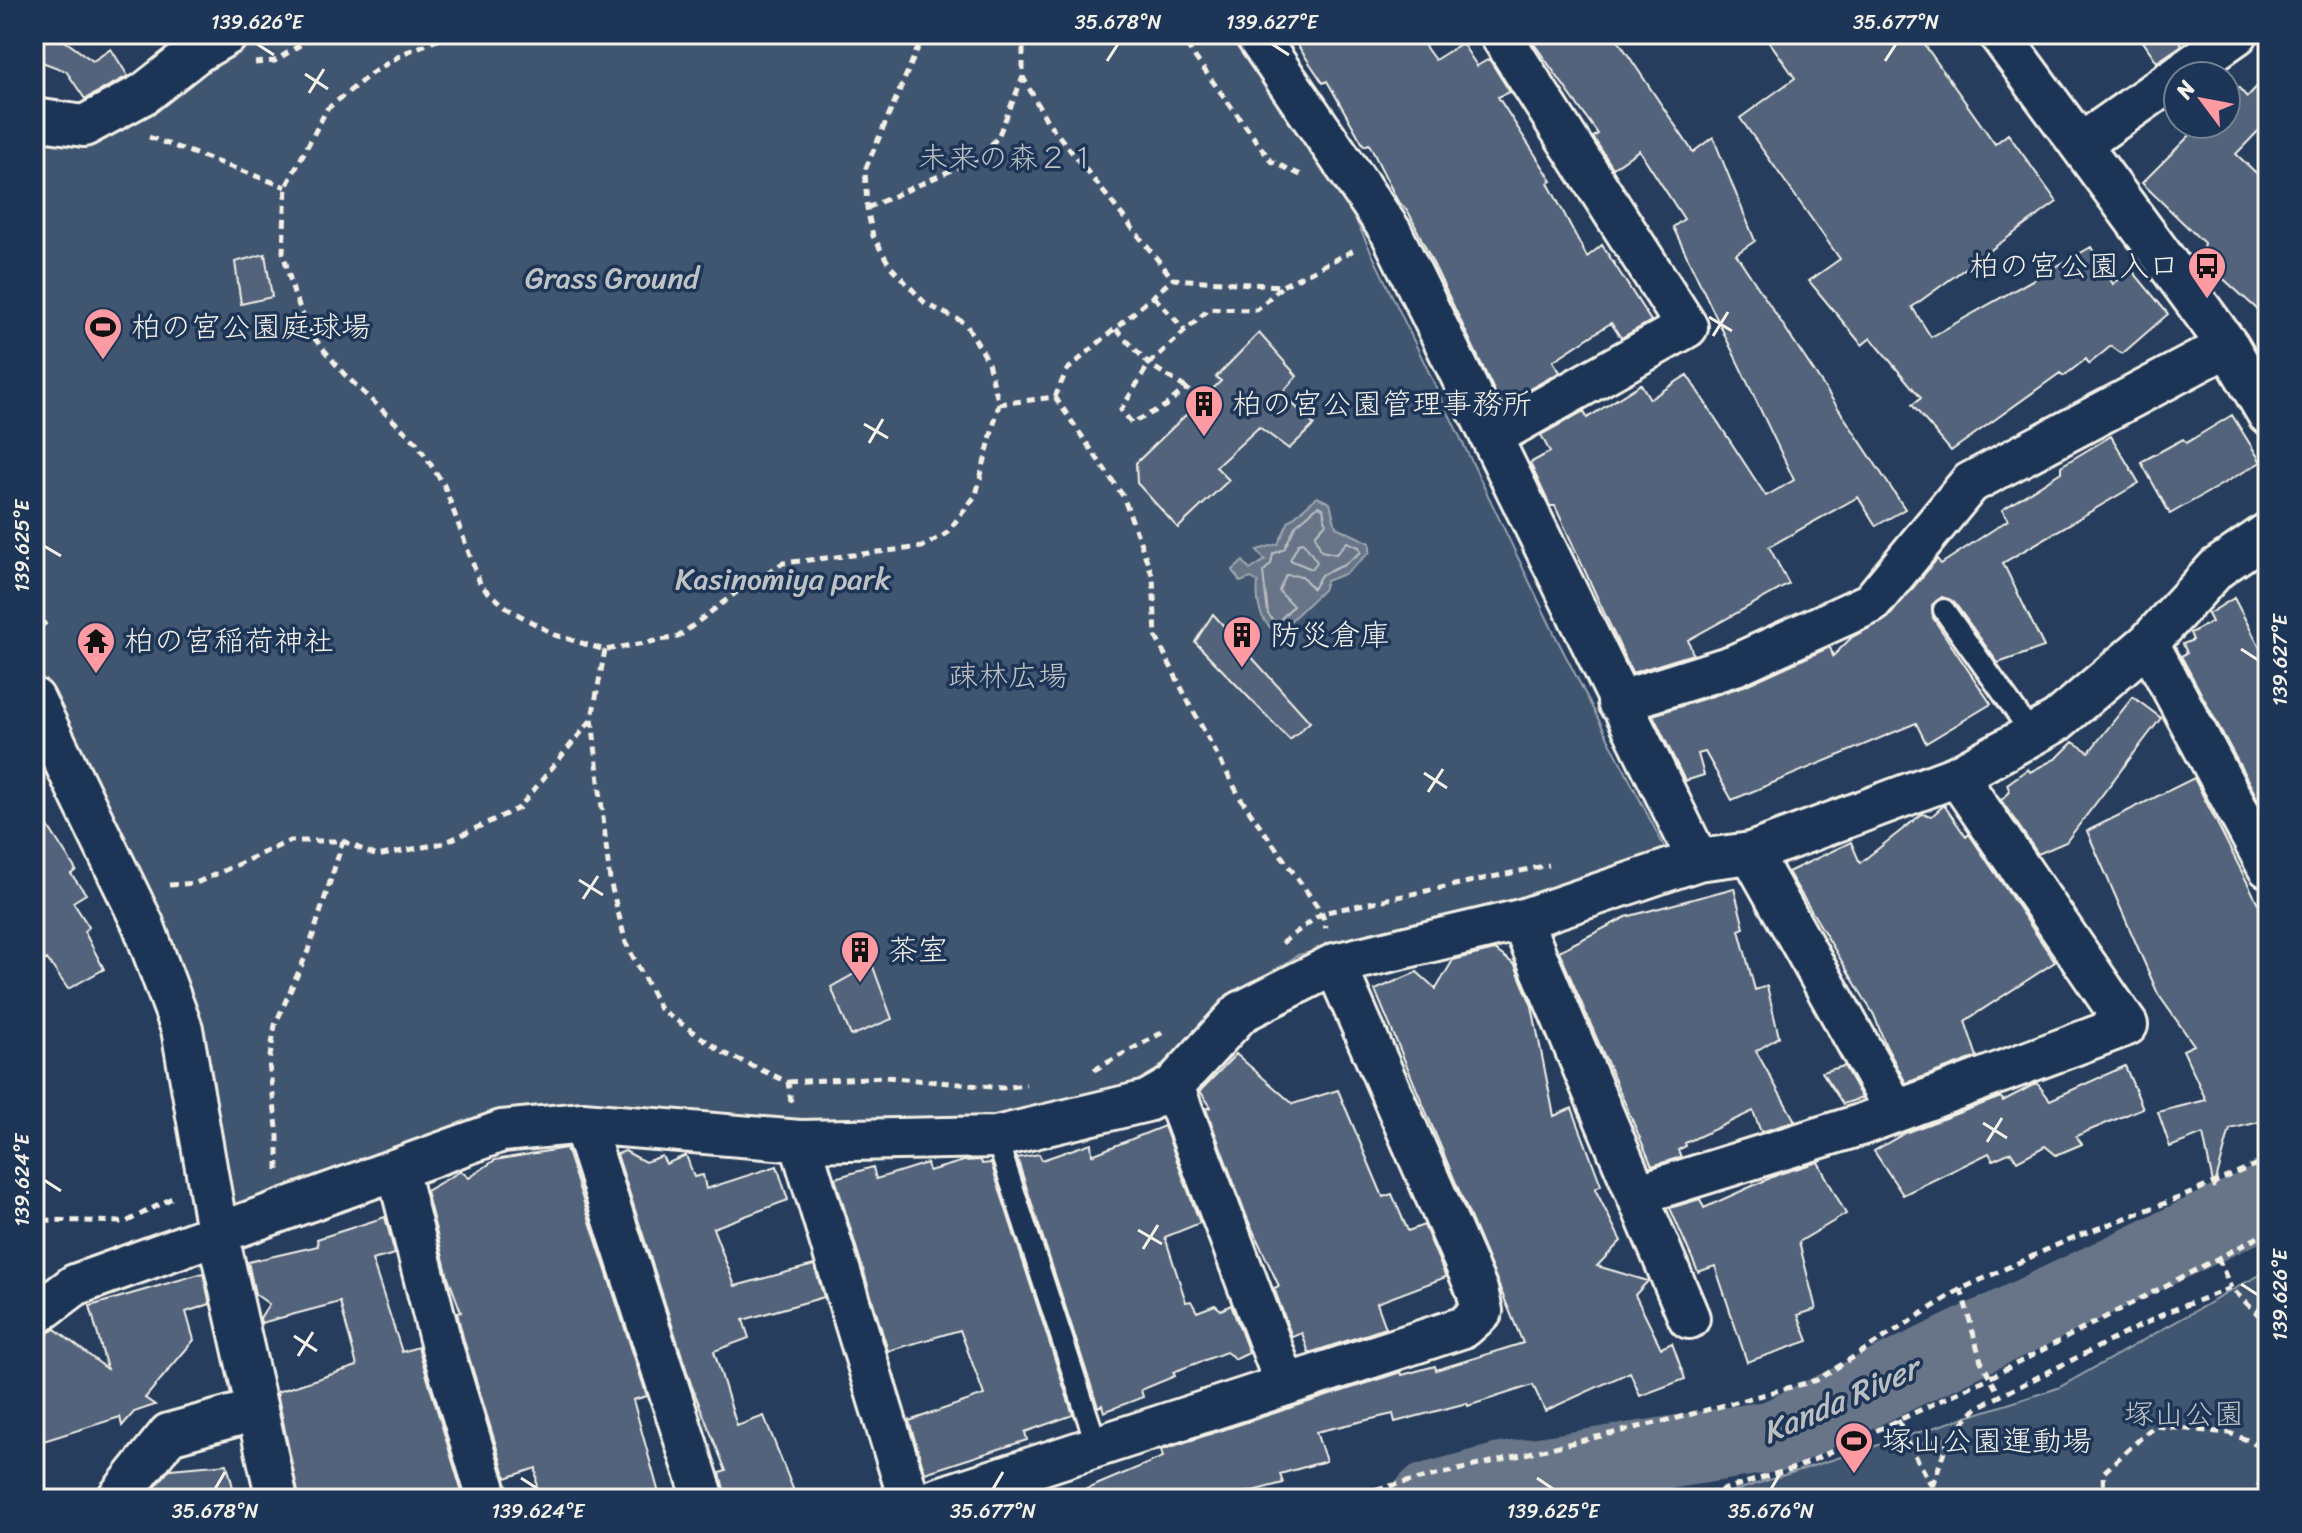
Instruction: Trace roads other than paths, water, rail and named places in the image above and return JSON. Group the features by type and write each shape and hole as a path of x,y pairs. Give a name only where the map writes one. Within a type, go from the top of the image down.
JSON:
{"street":[{"path":"34,119 84,126 145,93 197,52 228,34"},
{"path":"1255,34 1339,151 1391,232 1493,436 1618,702 1698,860"},
{"path":"1493,436 1687,327 1500,34"},
{"path":"1999,34 2246,355 2268,414"},
{"path":"2081,144 2237,34"},
{"path":"1618,702 1735,665 1871,603 1970,483 2246,355"},
{"path":"34,1316 75,1285 218,1236 502,1131 583,1123 796,1124 996,1137 1147,1101 1173,1086 1241,1012 1335,964 1521,920 1698,860 1751,853 1957,776 2057,721 2148,643 2217,568 2268,533"},
{"path":"2148,643 2268,867"},
{"path":"36,708 126,887 182,1029 218,1236 277,1499"},
{"path":"1639,1194 1860,1125 2127,1025 1957,776"},
{"path":"1751,853 1895,1110"},
{"path":"1521,920 1689,1318"},
{"path":"936,1499 1464,1327 1482,1311 1477,1290 1335,964"},
{"path":"1173,1086 1285,1383"},
{"path":"583,1123 704,1499"},
{"path":"796,1124 909,1499"},
{"path":"397,1169 442,1347 488,1499"},
{"path":"117,1499 169,1434 256,1410"}],"lane":[{"path":"1944,610 2032,734"},
{"path":"996,1137 1097,1446"}],"water":[{"path":"1317,497 1330,503 1336,527 1370,543 1370,552 1347,573 1326,581 1323,590 1289,622 1295,636 1290,643 1263,618 1258,602 1258,582 1251,578 1240,582 1233,570 1243,561 1250,570 1265,560 1257,550 1278,544 1289,521"}],"waterway":[{"name":"Kanda River","path":"1428,1499 1502,1479 1774,1436 2268,1199"}],"place":[{"name":"柏の宮公園入口","path":"2207,300"},
{"name":"柏の宮公園庭球場","path":"103,361"},
{"name":"柏の宮公園管理事務所","path":"1204,438"},
{"name":"防災倉庫","path":"1242,669"},
{"name":"柏の宮稲荷神社","path":"96,675"},
{"name":"茶室","path":"860,984"},
{"name":"塚山公園運動場","path":"1854,1475"}],"park label":[{"name":"未来の森２１","path":"1008,158"},
{"name":"Grass Ground","path":"612,278"},
{"name":"Kasinomiya park","path":"783,579"},
{"name":"疎林広場","path":"1008,676"},
{"name":"塚山公園","path":"2184,1414"}]}
